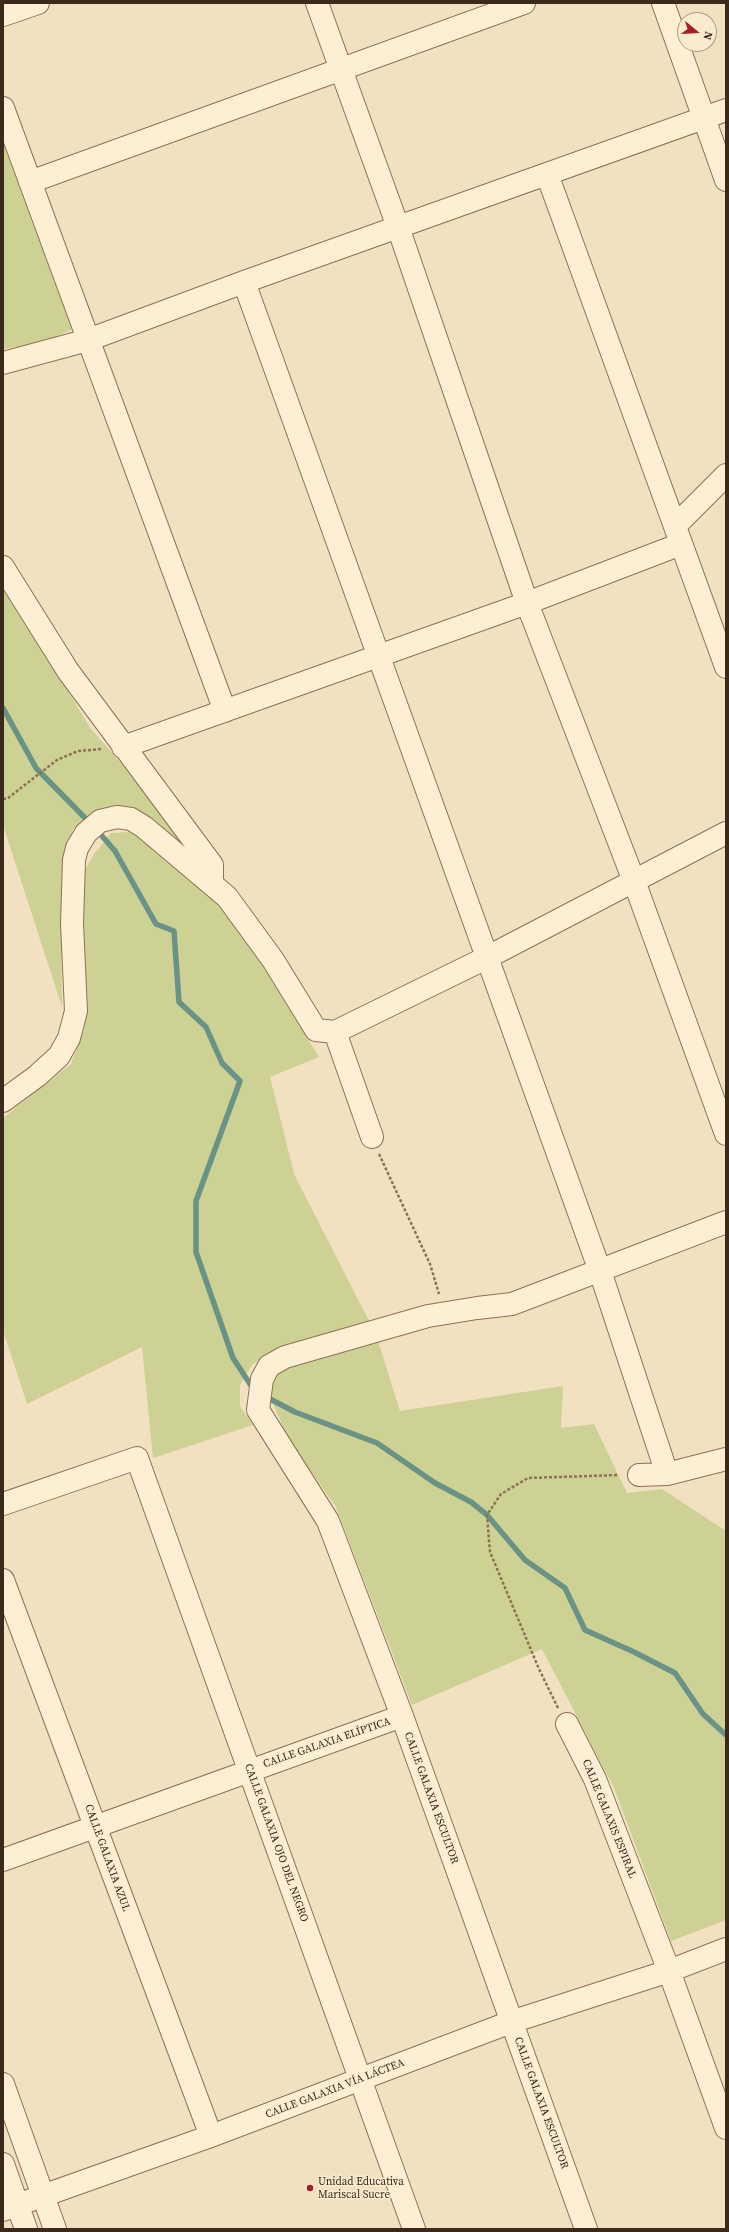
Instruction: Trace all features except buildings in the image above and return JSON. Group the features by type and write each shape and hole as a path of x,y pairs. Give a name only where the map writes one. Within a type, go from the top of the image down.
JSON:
{"street":[{"path":"3,15 38,3"},
{"path":"318,3 398,227 527,603 634,881 726,1134"},
{"path":"30,182 524,3"},
{"path":"663,3 726,180"},
{"path":"3,108 225,711"},
{"path":"3,363 88,340 244,282 726,110"},
{"path":"547,174 726,664"},
{"path":"244,282 486,958 600,1271 667,1474"},
{"path":"123,747 527,603 678,535 726,476"},
{"path":"3,567 68,671 212,865 212,883"},
{"path":"4,1099 59,1056 69,1038 76,1011 72,886 77,848 86,832 100,821 116,817 131,819 144,827 212,883 227,897 252,929 316,1030 335,1032 486,958 726,833"},
{"path":"335,1032 372,1137"},
{"path":"445,1314 512,1304 726,1222"},
{"name":"CALLE GALAXIA ESCULTOR","path":"445,1314 428,1316 285,1357 269,1366 262,1379 258,1410 328,1521 402,1716 586,2229"},
{"name":"CALLE GALAXIA OJO DEL NEGRO","path":"3,1504 137,1458 414,2229"},
{"path":"639,1475 667,1474 726,1459"},
{"name":"CALLE GALAXIA AZUL","path":"3,1580 210,2136"},
{"name":"CALLE GALAXIA ELÍPTICA","path":"3,1860 402,1716"},
{"name":"CALLE GALAXIS ESPIRAL","path":"567,1724 595,1779 669,1971 726,2128"},
{"name":"CALLE GALAXIA VÍA LÁCTEA","path":"10,2208 210,2136 511,2022 669,1971 726,1949"},
{"path":"3,2084 55,2229"},
{"path":"3,2164 10,2208 26,2229"}],"path":[{"path":"3,799 8,798 24,783 58,760 78,751 123,747"},
{"path":"372,1137 430,1264 445,1314"},
{"path":"567,1724 538,1669 502,1576 490,1552 488,1515 500,1494 528,1478 639,1475"}],"green space":[{"path":"3,132 75,328 43,343 3,349"},
{"path":"3,585 91,729 150,796 196,858 136,811 116,805 99,809 73,829 66,851 61,907 62,1007 3,825"},
{"path":"128,832 146,841 226,907 319,1057 270,1077 294,1174 369,1321 266,1354 252,1365 240,1385 240,1406 253,1425 153,1458 142,1347 27,1404 3,1330 3,1118 71,1064 84,1030 82,875 94,854 111,833"},
{"path":"378,1341 400,1411 563,1386 561,1428 594,1424 627,1493 662,1489 726,1531 726,1920 671,1941 614,1788 542,1649 412,1705 336,1507 288,1439 270,1396 270,1384 277,1371"}],"waterway":[{"path":"3,708 36,768 90,823"},
{"path":"96,829 115,851 156,924 174,931 179,1002 206,1027 222,1063 240,1081 196,1201 196,1252 233,1358 254,1390"},
{"path":"270,1399 295,1412 377,1443 435,1483 471,1502 487,1515 525,1560 565,1588 585,1630 634,1652 675,1673 703,1714 726,1735"}],"place":[{"name":"Unidad Educativa Mariscal Sucre","path":"310,2188"}]}
